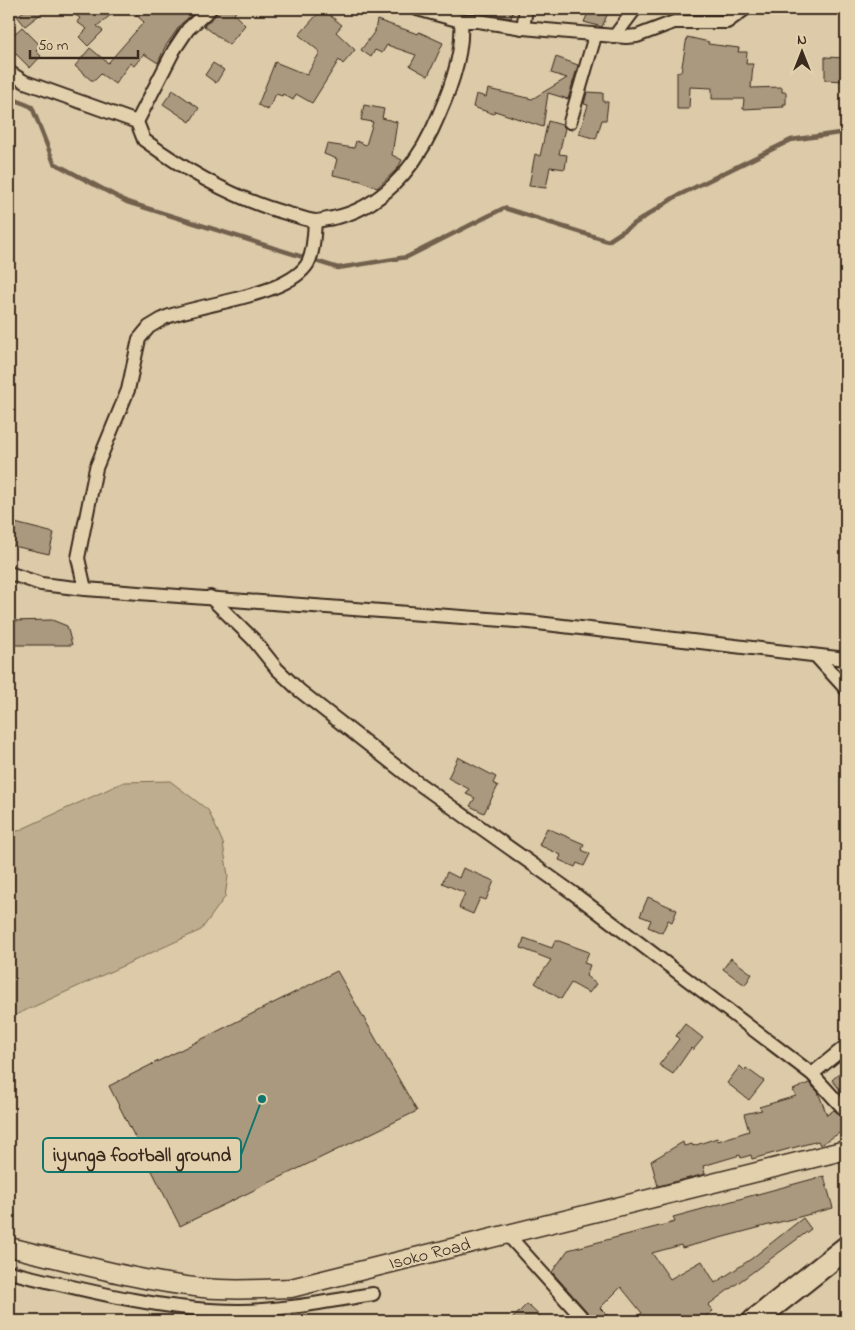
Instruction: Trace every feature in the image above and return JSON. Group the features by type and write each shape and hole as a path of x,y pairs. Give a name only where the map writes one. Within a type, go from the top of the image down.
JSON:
{"highway":[{"path":"754,1321 846,1248"}],"street":[{"path":"210,9 188,29 174,50 137,122 144,140 205,180 261,207 315,221 337,217 365,206 392,188 416,158 434,124 449,84 460,49 461,21"},
{"path":"417,9 461,21 478,21 523,28 614,37 637,36 684,20 727,22 745,9"},
{"path":"523,28 526,9"},
{"path":"614,37 635,9"},
{"path":"570,122 595,36"},
{"path":"9,72 25,82 137,122"},
{"path":"85,589 78,558 96,468 128,390 137,348 144,331 154,323 176,313 270,289 301,271 308,264 315,221"},
{"path":"9,572 41,584 85,589 529,622 846,659"},
{"path":"210,597 252,639 277,669 300,692 411,778 573,893 812,1074 846,1111"},
{"path":"816,656 846,689"},
{"path":"812,1074 846,1046"},
{"name":"Isoko Road","path":"9,1248 140,1279 203,1288 291,1288 846,1150"},
{"path":"508,1235 585,1321"},
{"path":"9,1272 128,1298 204,1309 262,1309 373,1294"}],"shaded area":[{"path":"170,781 208,810 223,843 228,876 225,897 201,930 9,1018 9,835 124,782"}],"building":[{"path":"27,9 47,9 25,26 17,16"},
{"path":"66,9 118,9 97,26 103,31 88,46 79,37 87,29 77,22 80,18"},
{"path":"141,9 198,9 181,24 165,47 158,63 144,54 134,66 130,63 115,84 101,74 95,80 91,80 75,66 90,48 108,63 144,22 136,15"},
{"path":"218,9 238,9 234,14 245,25 229,45 204,26 216,15"},
{"path":"322,9 342,25 336,32 355,50 343,64 339,60 312,103 296,94 293,100 283,94 282,96 276,94 268,110 258,105 275,62 307,75 320,52 299,35"},
{"path":"470,9 514,9 511,18 469,12"},
{"path":"590,9 607,15 602,27 584,22"},
{"path":"377,20 418,34 419,32 443,43 428,76 410,66 416,55 387,45 382,53 375,50 371,57 361,50 375,31"},
{"path":"22,27 41,46 36,51 41,56 30,68 9,47 14,42 10,38"},
{"path":"687,37 709,42 708,44 739,48 738,52 747,52 746,64 753,64 751,88 782,87 782,92 786,92 786,104 783,104 784,107 743,109 744,99 712,99 712,88 690,87 689,109 677,109 677,72 681,72"},
{"path":"556,57 578,65 568,99 548,93 543,127 495,111 494,114 473,107 476,94 486,97 488,89 532,99 567,78 551,73"},
{"path":"825,57 846,58 846,81 825,80"},
{"path":"213,63 224,70 216,83 205,75"},
{"path":"173,90 199,108 190,122 163,104"},
{"path":"587,92 603,93 603,102 608,102 606,120 602,120 596,139 579,134 588,105 584,104"},
{"path":"364,105 384,109 382,118 397,122 392,155 402,160 398,168 377,188 361,181 333,175 337,159 324,154 327,144 354,148 356,141 366,145 373,122 361,120"},
{"path":"548,121 562,125 565,128 559,154 567,155 565,169 550,167 546,188 529,186 535,154 540,156"},
{"path":"15,523 54,533 49,554 9,545"},
{"path":"52,620 67,626 72,645 9,645 9,621"},
{"path":"458,757 496,777 493,783 498,786 484,813 470,806 475,798 466,794 469,789 448,778"},
{"path":"547,828 584,844 582,850 590,854 584,866 577,863 575,867 559,860 561,855 539,845"},
{"path":"463,868 494,881 486,900 480,898 473,914 459,908 465,893 442,883 447,872 459,878"},
{"path":"648,897 677,910 672,922 668,920 662,933 648,927 651,920 640,916"},
{"path":"524,938 552,948 555,941 559,941 589,952 584,963 590,965 586,976 596,984 589,993 571,983 561,999 535,983 551,960 521,948"},
{"path":"731,958 752,974 745,985 723,969"},
{"path":"337,971 417,1111 180,1226 109,1086"},
{"path":"685,1024 703,1038 693,1050 691,1048 673,1074 659,1065 679,1039 676,1036"},
{"path":"740,1066 745,1071 746,1068 764,1081 749,1100 727,1083"},
{"path":"846,1067 846,1097 832,1080"},
{"path":"809,1083 818,1092 827,1115 834,1110 846,1119 846,1129 820,1145 818,1141 752,1159 751,1155 741,1158 740,1155 703,1166 705,1174 658,1186 651,1161 683,1142 684,1146 692,1144 693,1146 717,1138 718,1141 749,1131 744,1114 762,1110 759,1107 796,1096 793,1090"},
{"path":"824,1176 833,1208 682,1248 681,1245 652,1253 670,1279 702,1261 715,1283 751,1259 803,1218 811,1229 708,1305 713,1311 699,1321 631,1321 642,1313 621,1287 600,1308 613,1321 593,1321 591,1316 552,1272 568,1250 675,1222 673,1217"},
{"path":"527,1304 545,1321 510,1321"}],"waterway":[{"path":"9,97 32,107 54,163 127,202 338,268 407,257 504,208 608,241 675,197 791,140 846,132"}],"place":[{"name":"iyunga football ground","path":"262,1099"}]}
